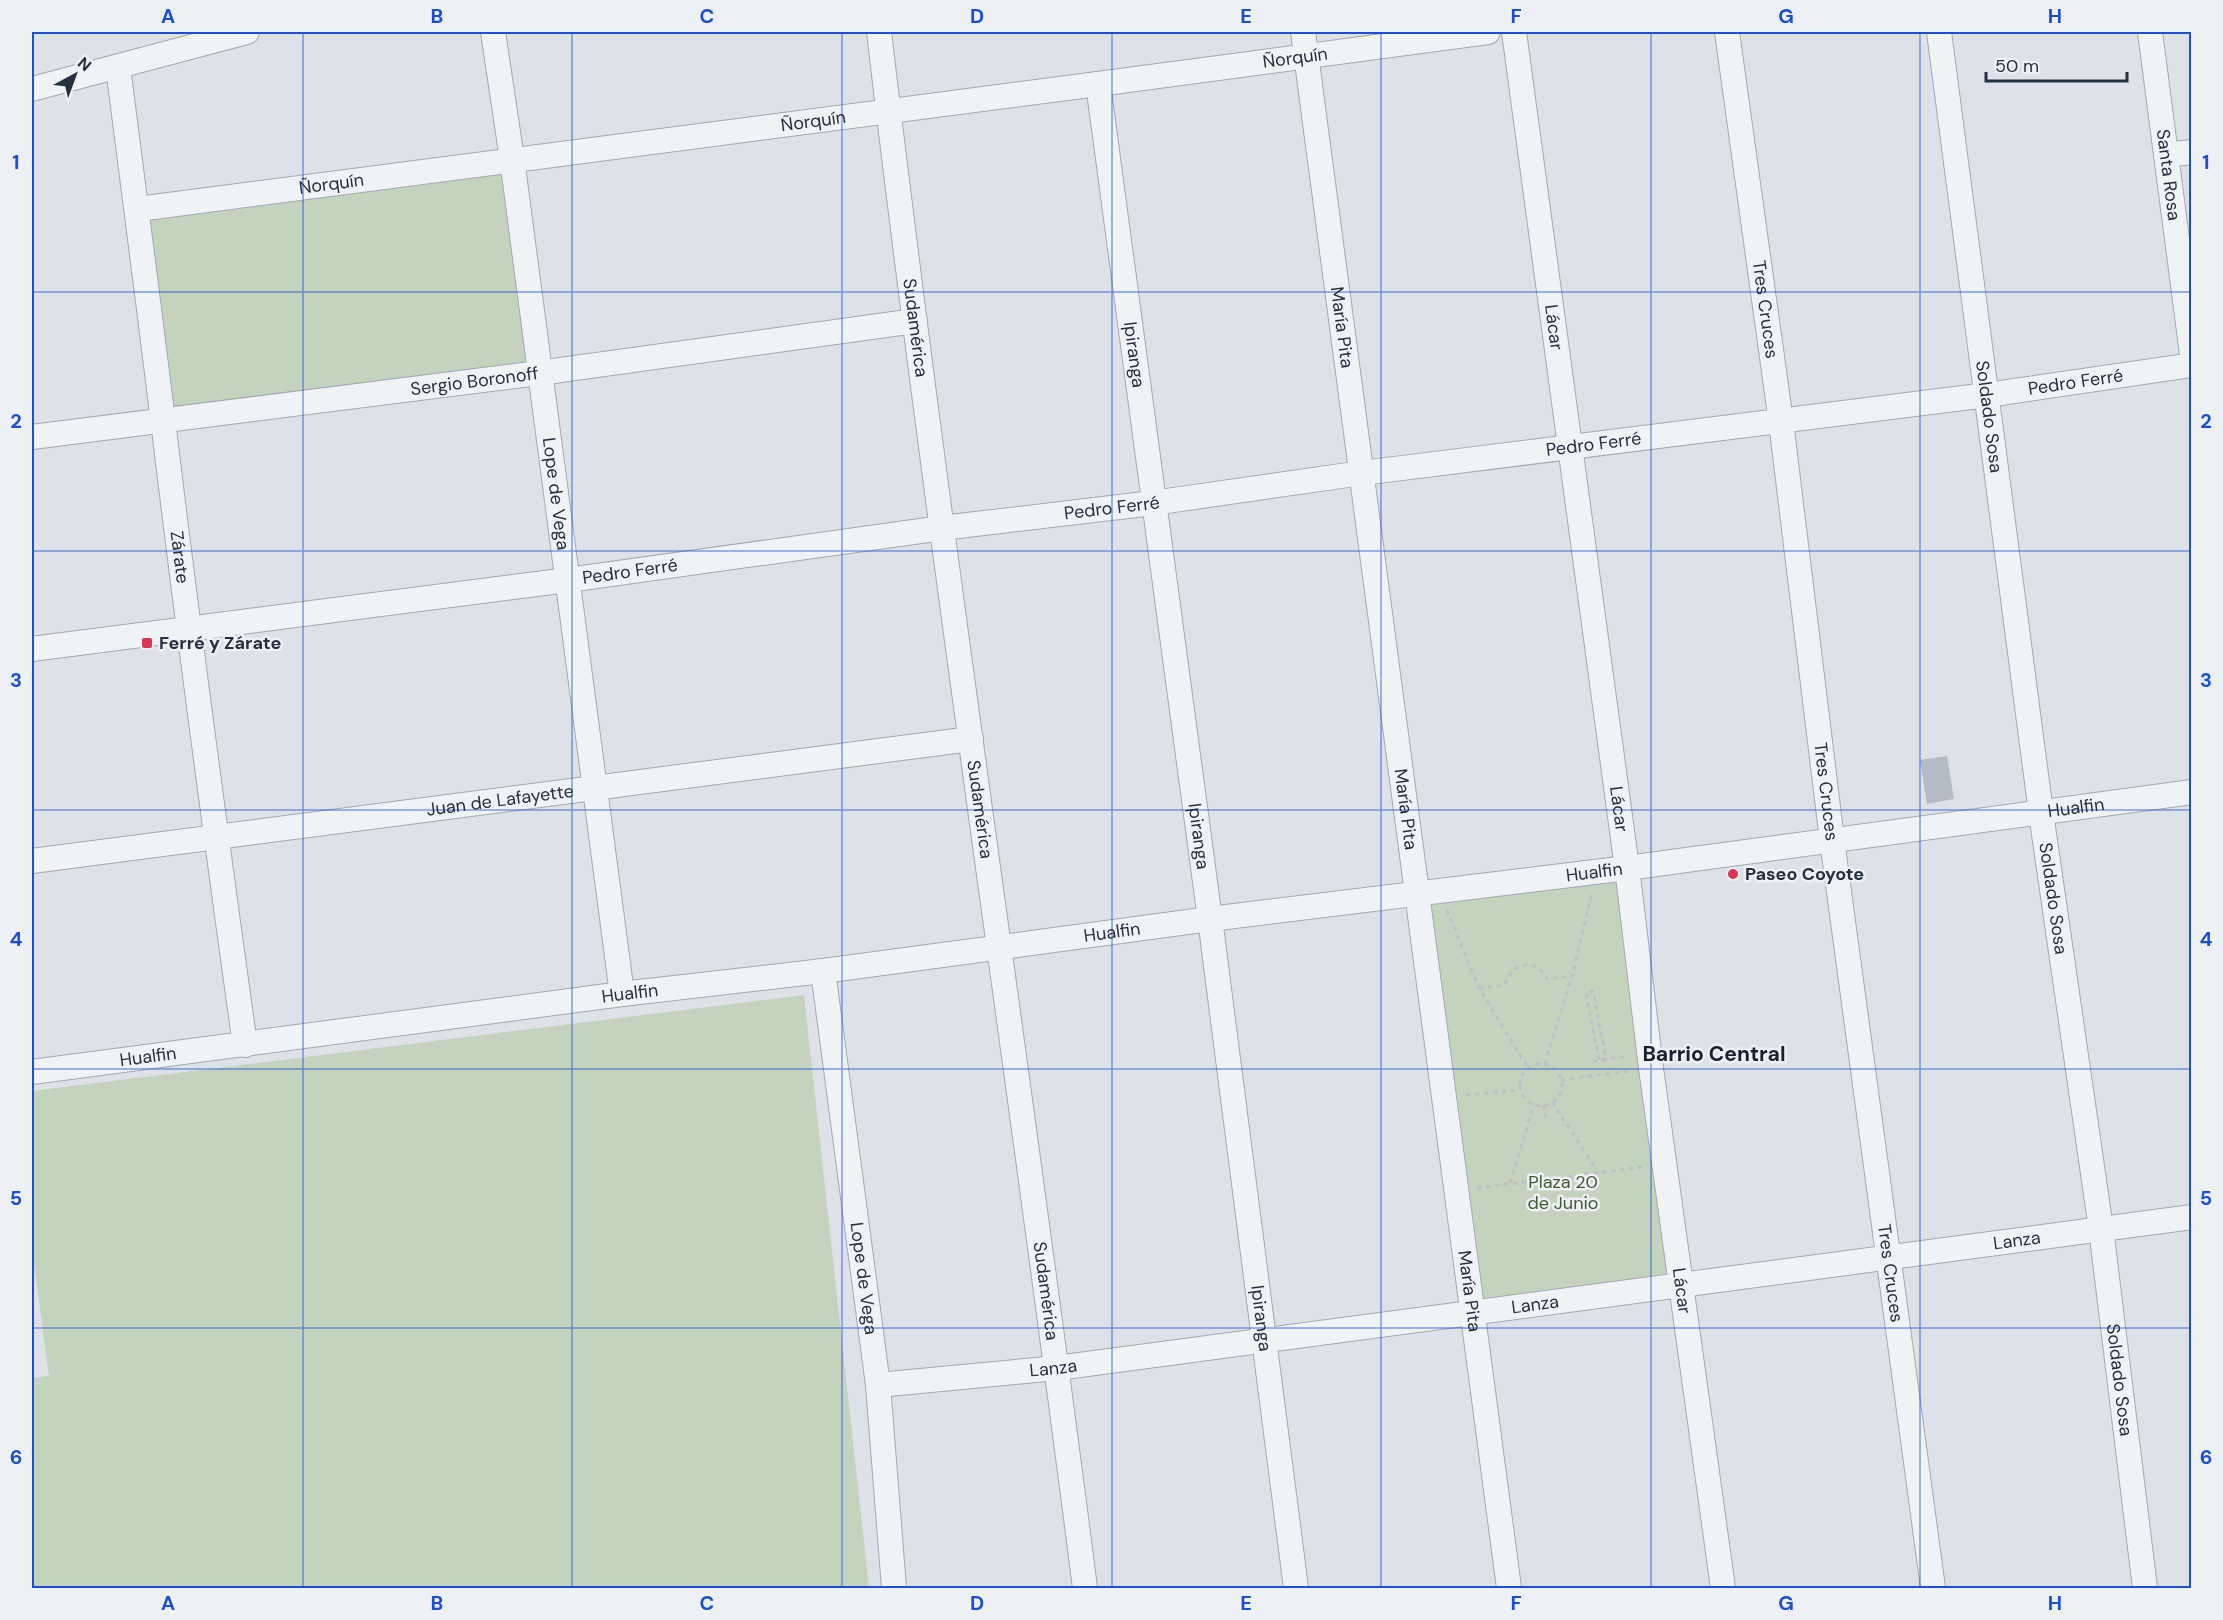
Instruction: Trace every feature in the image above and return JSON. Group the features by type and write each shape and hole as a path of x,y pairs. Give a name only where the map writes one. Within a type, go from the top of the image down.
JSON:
{"street":[{"path":"32,89 247,32"},
{"name":"Lope de Vega","path":"493,32 512,159 622,994"},
{"name":"Sudamérica","path":"879,32 942,528 1085,1588"},
{"name":"María Pita","path":"1303,32 1362,473 1427,893 1445,1097 1509,1588"},
{"name":"Ñorquín","path":"138,208 1488,32"},
{"name":"Lácar","path":"1514,32 1627,868 1650,1060 1723,1588"},
{"name":"Tres Cruces","path":"1727,32 1781,422 1832,840 1890,1256 1933,1588"},
{"name":"Soldado Sosa","path":"1939,32 2041,813 2101,1229 2145,1588"},
{"name":"Santa Rosa","path":"2150,32 2192,354"},
{"name":"Zárate","path":"118,67 138,208 216,837 245,1045"},
{"name":"Ipiranga","path":"1098,84 1210,919 1296,1588"},
{"path":"2166,155 2192,152"},
{"name":"Sergio Boronoff","path":"32,436 539,373 915,321"},
{"name":"Pedro Ferré","path":"32,649 568,580 942,528 1153,503 1362,473 1987,395 2192,365"},
{"name":"Juan de Lafayette","path":"32,861 971,739"},
{"name":"Hualfin","path":"32,1072 622,994 823,971 1210,919 1627,868 2192,792"},
{"name":"Lope de Vega","path":"823,971 878,1385 894,1588"},
{"name":"Lanza","path":"878,1385 1057,1368 2192,1217"}],"path":[{"path":"1545,1064 1572,975 1598,871"},
{"path":"1427,893 1479,988 1528,1068"},
{"path":"1505,985 1512,970 1525,964 1539,968 1547,979"},
{"path":"1542,980 1572,975"},
{"path":"1479,988 1510,984"},
{"path":"1599,1060 1586,993 1593,992 1606,1059"},
{"path":"1593,1060 1650,1060"},
{"path":"1561,1080 1650,1060"},
{"path":"1545,1064 1555,1070 1561,1080 1560,1092 1552,1102 1544,1105 1534,1104 1523,1096 1520,1090 1521,1078 1528,1068 1545,1064"},
{"path":"1445,1097 1520,1090"},
{"path":"1552,1102 1597,1172"},
{"path":"1510,1183 1534,1104"},
{"path":"1544,1105 1546,1117"},
{"path":"1457,1190 1666,1165"}],"green space":[{"path":"512,159 539,373 163,421 138,209"},
{"name":"Plaza 20 de Junio","path":"1627,868 1681,1286 1472,1314 1416,895"},
{"path":"804,995 869,1588 32,1588 32,1378 49,1376 32,1249 32,1091"}],"building":[{"path":"1947,756 1954,799 1927,804 1920,760"}],"place":[{"name":"Ferré y Zárate","path":"147,643"},
{"name":"Paseo Coyote","path":"1733,874"}],"district":[{"name":"Barrio Central","path":"1714,1054"}]}
